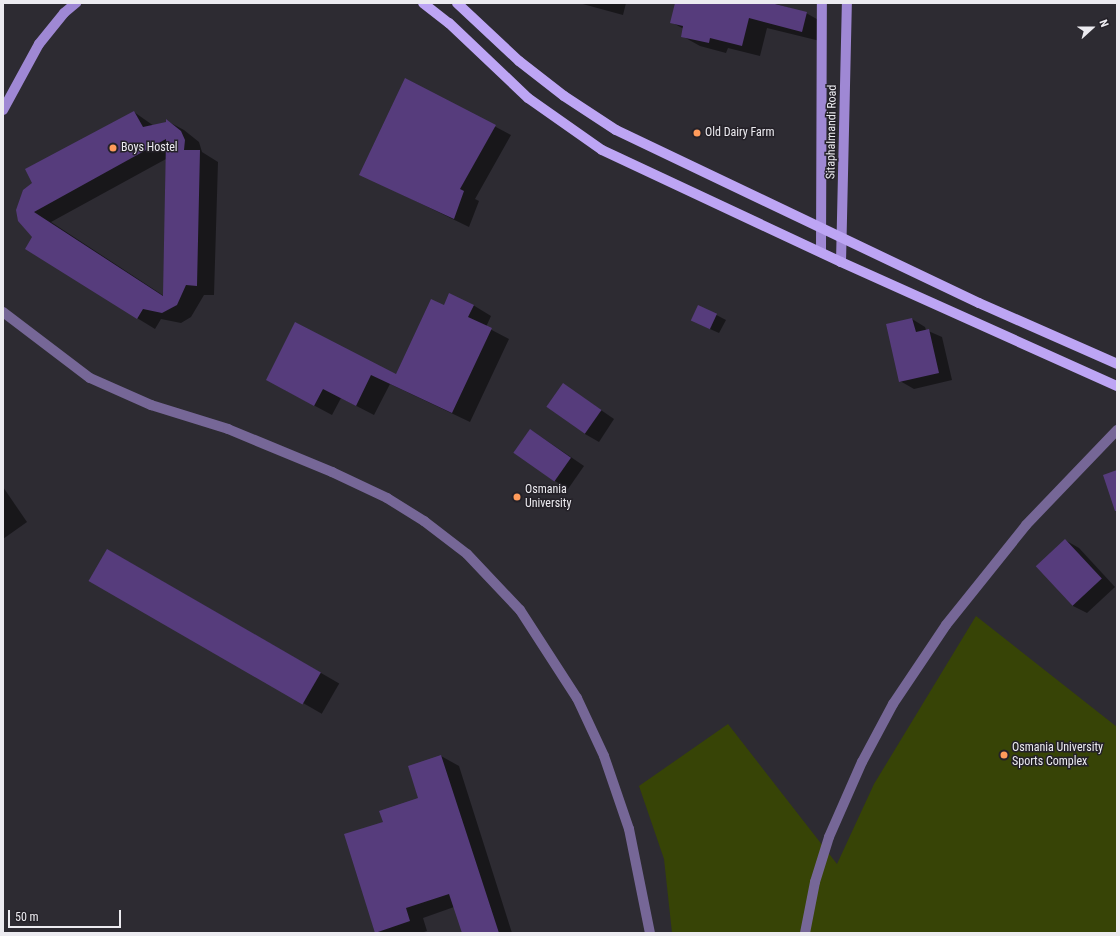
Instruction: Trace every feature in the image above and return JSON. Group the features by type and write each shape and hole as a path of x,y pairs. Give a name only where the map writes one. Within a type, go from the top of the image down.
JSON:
{"main road":[{"path":"3,110 38,44 64,13 76,3"},
{"path":"423,3 449,23 528,98 602,150 841,262 1117,386"},
{"path":"457,3 519,61 564,96 616,130 843,236 979,303 1117,364"},
{"name":"Sitaphalmandi Road","path":"821,252 822,3"},
{"name":"Sitaphalmandi Road","path":"841,262 843,236 847,3"}],"street":[{"path":"3,312 90,378 151,405 228,429 332,472 387,498 424,521 467,554 520,610 577,698 604,756 629,829 650,933"},
{"path":"805,933 815,882 829,837 862,762 894,704 946,626 1026,525 1117,430"}],"green space":[{"name":"Osmania University Sports Complex","path":"976,616 1117,727 1117,933 672,933 664,859 639,786 728,724 837,864 874,784"}],"building":[{"path":"675,3 771,3 807,12 802,32 749,18 742,46 710,38 709,43 681,37 683,26 670,23"},
{"path":"405,78 496,125 460,189 464,191 454,219 359,175"},
{"path":"134,111 143,127 166,122 166,119 181,131 185,140 184,150 200,150 197,286 186,285 177,305 162,313 143,309 137,319 25,249 32,237 18,221 16,210 23,190 32,183 25,169","holes":["166,139 163,296 34,212"]},
{"path":"449,293 474,305 468,317 492,328 452,413 371,375 356,406 323,389 314,406 266,380 295,322 396,374 431,299 444,305"},
{"path":"698,305 717,314 710,329 691,320"},
{"path":"912,318 916,332 929,329 939,373 899,382 886,324"},
{"path":"563,383 602,410 585,434 546,407"},
{"path":"530,429 571,458 554,481 513,453"},
{"path":"1117,470 1117,511 1115,511 1103,475"},
{"path":"1065,539 1102,578 1073,606 1036,566"},
{"path":"107,549 321,672 302,705 88,581"},
{"path":"441,755 499,933 462,933 449,894 406,908 410,921 375,933 344,834 383,822 379,811 418,798 408,766"}],"place":[{"name":"Old Dairy Farm","path":"697,133"},
{"name":"Boys Hostel","path":"113,148"},
{"name":"Osmania University","path":"517,497"},
{"name":"Osmania University Sports Complex","path":"1004,755"}]}
